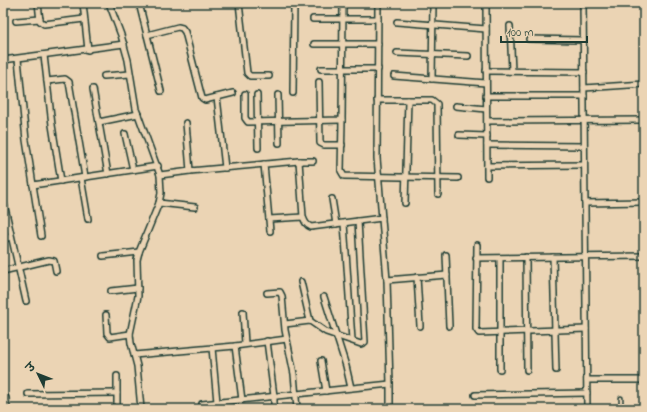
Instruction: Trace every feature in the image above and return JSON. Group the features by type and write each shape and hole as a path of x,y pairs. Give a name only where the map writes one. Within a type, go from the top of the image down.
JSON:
{"street":[{"path":"38,3 40,19 44,24 84,19"},
{"path":"83,3 88,50"},
{"path":"109,3 124,44 138,114 160,175 159,203 137,260 137,303 130,334 137,366 141,409"},
{"path":"138,3 161,91"},
{"path":"239,3 247,73 250,76 269,76"},
{"path":"293,93 294,3"},
{"path":"343,3 341,171 344,176 437,179 458,178"},
{"path":"378,3 377,158 387,280 390,409"},
{"path":"432,3 432,79"},
{"path":"486,3 487,177"},
{"path":"583,3 587,409"},
{"path":"16,21 40,19"},
{"path":"313,19 378,19"},
{"path":"397,22 486,28"},
{"path":"510,26 512,71"},
{"path":"147,35 178,27 184,29 202,98 206,100 233,93"},
{"path":"529,39 583,40"},
{"path":"3,60 88,50 124,44"},
{"path":"314,44 378,44"},
{"path":"397,53 468,56"},
{"path":"44,55 52,125 61,181"},
{"path":"18,59 33,185 41,236"},
{"path":"321,69 378,69"},
{"path":"486,71 584,72"},
{"path":"104,76 130,74"},
{"path":"394,76 486,83"},
{"path":"47,81 66,79 69,82 88,219"},
{"path":"319,82 319,140 322,145 342,145"},
{"path":"584,88 644,84"},
{"path":"93,89 108,174"},
{"path":"245,94 245,118 248,122 342,120"},
{"path":"257,95 258,148"},
{"path":"278,95 279,143"},
{"path":"486,96 584,96"},
{"path":"217,97 225,168"},
{"path":"377,100 432,100 437,104 438,194"},
{"path":"405,203 408,100"},
{"path":"456,106 486,109"},
{"path":"98,122 138,114"},
{"path":"487,121 644,120"},
{"path":"186,123 190,171"},
{"path":"125,134 133,170"},
{"path":"460,135 487,136"},
{"path":"487,145 584,146"},
{"path":"299,161 303,217 305,223 311,227 382,218"},
{"path":"160,175 264,164 313,161"},
{"path":"264,164 270,231"},
{"path":"487,166 584,165"},
{"path":"33,185 158,166"},
{"path":"332,199 336,224"},
{"path":"3,202 26,301"},
{"path":"585,203 644,202"},
{"path":"159,203 196,207"},
{"path":"269,219 303,217"},
{"path":"285,324 310,321 326,332 361,344 365,342 358,221"},
{"path":"344,223 352,340"},
{"path":"3,239 11,237"},
{"path":"477,245 476,329 479,333 586,329"},
{"path":"103,256 139,252"},
{"path":"446,255 449,326"},
{"path":"476,258 644,256"},
{"path":"526,257 526,331 528,370"},
{"path":"553,257 556,370"},
{"path":"500,258 500,369"},
{"path":"3,271 49,260 54,262 56,271"},
{"path":"387,280 447,275"},
{"path":"418,277 420,326"},
{"path":"301,282 310,321"},
{"path":"111,291 138,288"},
{"path":"266,293 278,292 281,294 287,339 293,366 297,409"},
{"path":"324,297 348,370 351,388"},
{"path":"243,312 245,344"},
{"path":"106,315 108,335 112,337 130,334"},
{"path":"134,355 235,346 287,339"},
{"path":"267,341 274,396 274,409"},
{"path":"235,346 242,400"},
{"path":"212,348 217,402"},
{"path":"321,361 326,391"},
{"path":"117,376 117,409"},
{"path":"587,380 644,380"},
{"path":"202,404 390,384"},
{"path":"28,394 117,393"},
{"path":"475,395 587,393"},
{"path":"6,398 7,409"}],"lane":[{"path":"621,398 621,409"}]}
